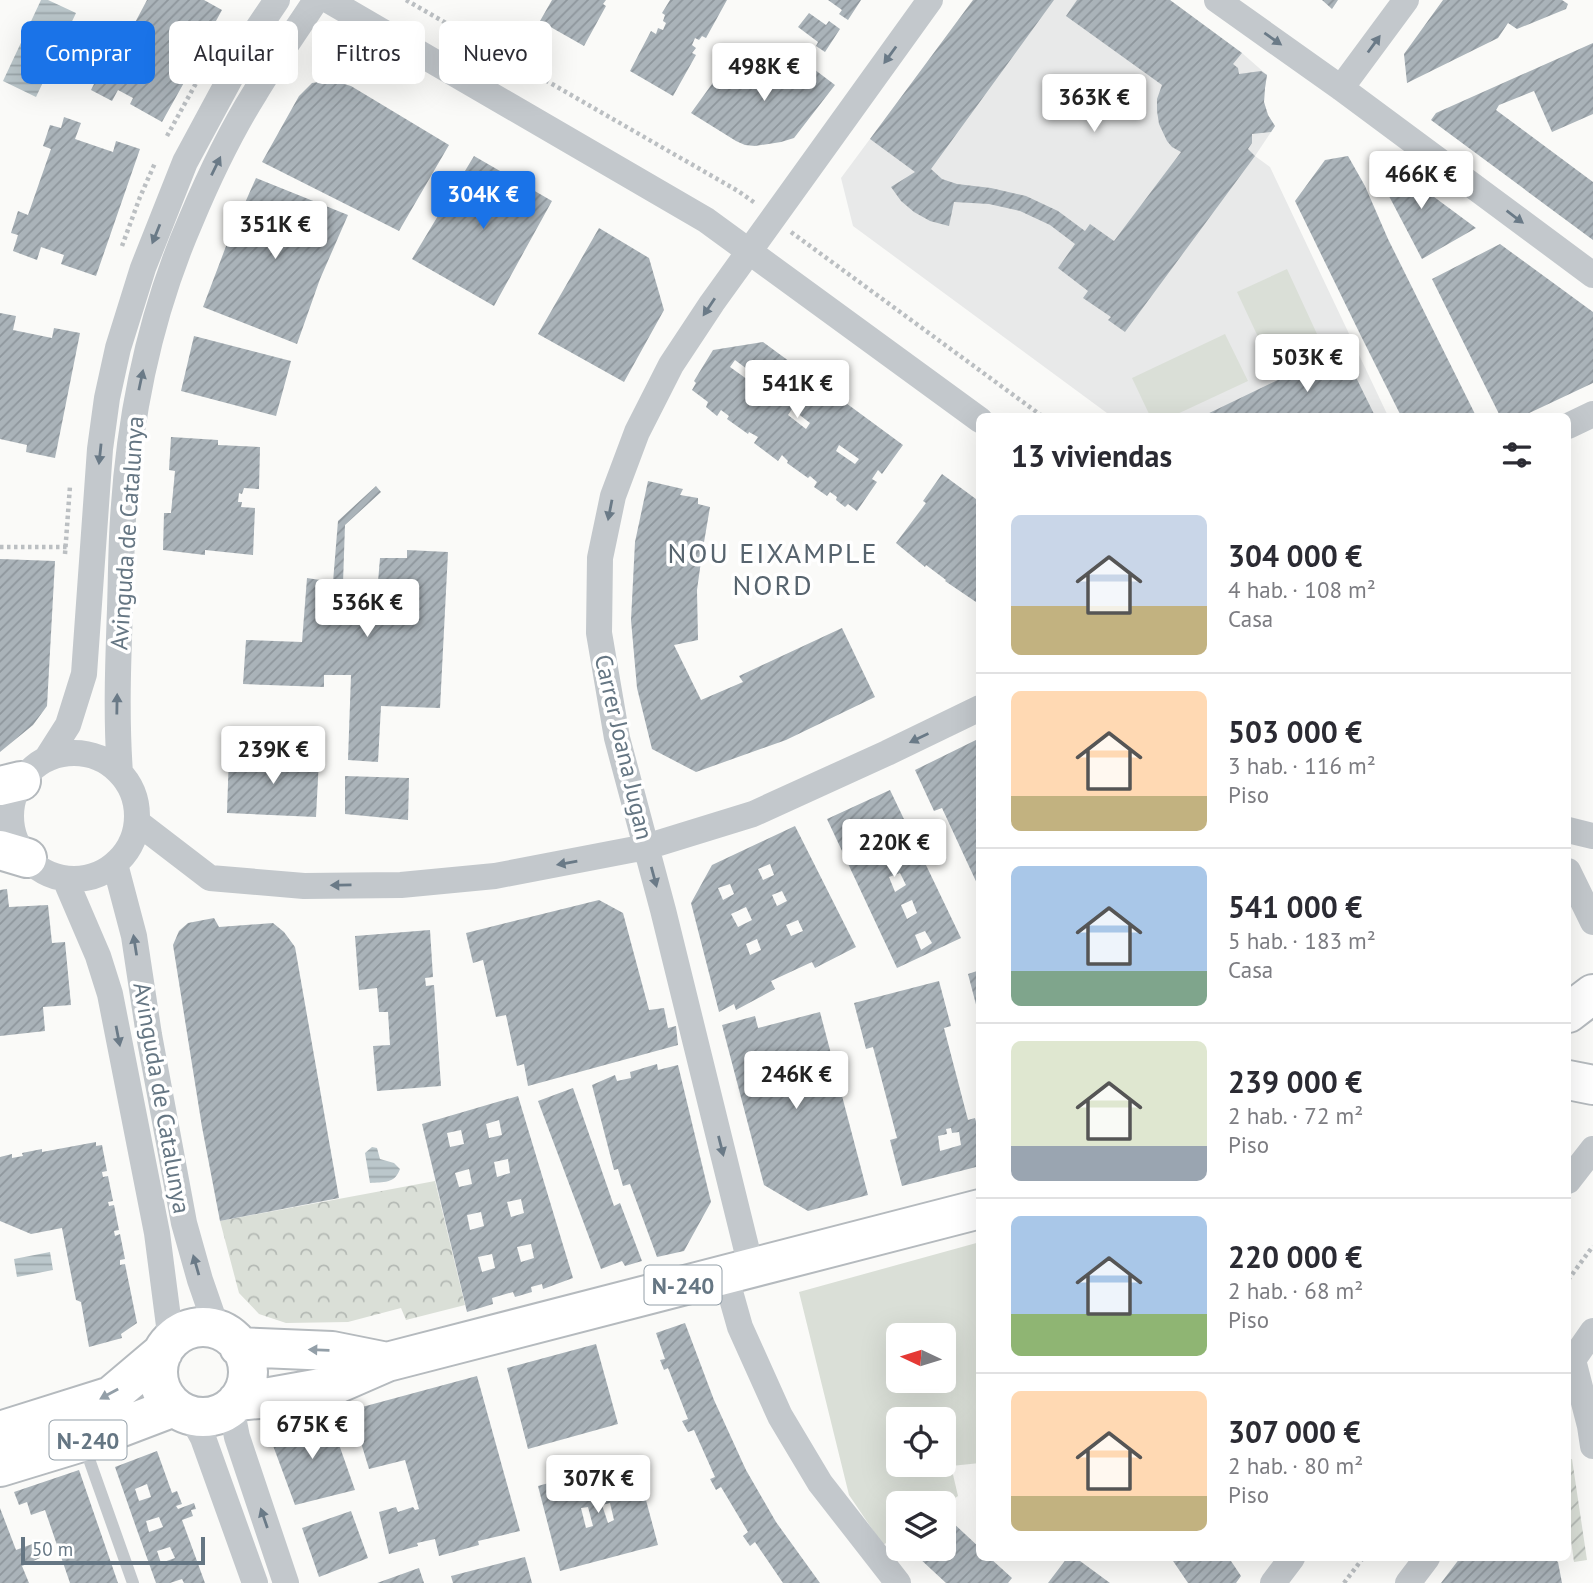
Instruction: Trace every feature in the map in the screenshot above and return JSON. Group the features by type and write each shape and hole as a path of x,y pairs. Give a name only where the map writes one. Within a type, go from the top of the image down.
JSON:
{"main road":[{"path":"1571,1011 1593,994"},
{"path":"1571,1081 1593,1085"},
{"name":"N-240","path":"0,1467 183,1411 208,1417 224,1412 234,1404 332,1386 387,1362 976,1210"},
{"name":"N-240","path":"0,1431 111,1396 177,1335 192,1328 201,1327 228,1338 332,1351 387,1362"},
{"path":"228,1338 245,1357 248,1374 244,1391 234,1404"},
{"path":"167,1346 158,1370 159,1382 163,1393 183,1411"}],"street":[{"name":"Avinguda de Catalunya","path":"23,775 68,725 84,674 100,449 107,398 118,348 143,268 185,162 254,34 276,0"},
{"name":"Avinguda de Catalunya","path":"120,773 117,729 123,517 135,416 145,362 168,281 190,222 213,172 254,93 316,0"},
{"path":"328,0 706,220 976,417"},
{"name":"Carrer Joana Jugan","path":"898,1583 820,1483 780,1416 740,1327 738,1271 646,848 617,738 599,633 600,558 612,496 637,432 671,365 712,303 930,0"},
{"path":"1217,0 1341,88 1593,275"},
{"path":"1341,88 1406,0"},
{"path":"1571,425 1593,414"},
{"path":"137,822 210,878 304,886 401,885 495,876 646,848 753,814 976,710"},
{"path":"66,753 86,754 104,760 120,773 134,796 137,822 130,845 115,864 92,877 65,879 44,872 13,854 16,841 11,820 13,799 23,775 66,753"},
{"path":"1571,831 1593,836"},
{"name":"Avinguda de Catalunya","path":"115,864 134,936 149,1035 184,1223 200,1280 228,1338"},
{"path":"1571,877 1593,922"},
{"name":"Avinguda de Catalunya","path":"65,879 98,956 110,994 157,1233 167,1346"},
{"path":"1571,1178 1590,1157"},
{"path":"1571,1363 1593,1331"},
{"path":"1571,1368 1586,1429"},
{"path":"234,1404 237,1437 286,1583"},
{"path":"183,1411 203,1438 255,1583"},
{"path":"1273,1583 1290,1561"},
{"path":"1408,1583 1425,1561"}],"lane":[{"path":"82,1442 133,1583"}],"path":[{"path":"406,0 737,191"},
{"path":"807,245 1038,413"},
{"path":"0,547 92,548"},
{"path":"1571,1276 1593,1246"},
{"path":"1344,1583 1361,1561"}],"shaded area":[{"path":"41,0 48,0 76,13 72,21 31,21"},
{"path":"973,0 1170,0 1242,53 1267,75 1264,102 1275,126 1255,156 1270,167 1387,413 1107,413 853,226 841,178"},
{"path":"21,43 21,84 42,84 36,97 3,81"},
{"path":"372,1147 377,1148 380,1159 394,1163 400,1169 392,1180 370,1183 365,1153"},
{"path":"50,1252 53,1270 17,1277 14,1259"}],"green space":[{"path":"1287,269 1323,347 1274,371 1237,292"},
{"path":"1225,334 1248,381 1179,413 1149,413 1132,378"},
{"path":"435,1181 465,1305 406,1320 401,1308 348,1322 286,1323 259,1314 239,1293 220,1221"},
{"path":"976,1243 976,1463 956,1465 956,1407 886,1407 886,1477 954,1477 958,1496 956,1497 956,1491 886,1491 886,1543 883,1545 849,1495 799,1292"},
{"path":"1571,1459 1587,1560 1574,1562 1571,1540"}],"building":[{"path":"147,0 204,0 222,10 216,21 169,21 169,84 183,84 162,122 130,104 133,98 118,90 112,101 91,90 94,84 155,84 155,21 136,21"},
{"path":"552,0 606,0 603,4 606,6 584,46 552,28 552,21 540,21"},
{"path":"670,0 727,0 706,38 695,38 692,45 696,48 692,53 696,55 673,96 630,71 651,31 656,34 658,28 663,30 666,23 662,13"},
{"path":"828,0 861,0 848,20 839,14 842,10"},
{"path":"973,0 1054,0 931,169 942,179 957,184 1026,196 1058,211 1085,231 1090,224 1114,241 1181,152 1167,141 1159,124 1157,99 1162,85 1066,16 1077,0 1170,0 1242,53 1233,64 1238,68 1239,74 1261,71 1267,75 1264,102 1275,126 1271,132 1252,134 1252,143 1248,149 1255,156 1125,332 1108,320 1111,317 1083,298 1088,291 1058,268 1075,244 1050,225 1020,211 989,204 954,202 949,226 930,221 914,212 901,201 891,187 915,172 870,139"},
{"path":"1322,0 1338,0 1332,9"},
{"path":"1443,0 1562,0 1568,4 1566,9 1517,29 1508,23 1498,38 1407,83 1404,54"},
{"path":"809,13 826,25 829,21 840,29 825,52 816,46 818,42 798,27"},
{"path":"1593,43 1593,114 1552,132 1534,91 1499,105 1496,110 1593,182 1593,240 1431,120 1436,113"},
{"path":"790,51 835,85 794,138 755,146 745,145 691,113 725,66 754,83 767,80"},
{"path":"312,83 351,86 449,145 399,231 262,162 299,96"},
{"path":"64,117 81,123 75,139 113,152 116,141 140,149 96,276 61,264 64,255 41,247 37,260 13,251 18,235 11,233 18,211 28,215 51,149 43,146 50,125 61,128"},
{"path":"1376,154 1476,228 1422,259 1369,158"},
{"path":"474,156 552,201 494,306 412,259"},
{"path":"1348,156 1475,413 1400,413 1295,201 1325,160"},
{"path":"256,178 348,215 320,279 297,344 203,307"},
{"path":"599,228 649,258 664,310 624,382 538,334"},
{"path":"1500,244 1593,312 1593,383 1529,413 1499,413 1432,279"},
{"path":"0,313 16,316 13,330 52,338 54,328 80,333 55,458 26,452 27,445 0,439"},
{"path":"194,336 291,361 276,416 181,391"},
{"path":"763,342 903,445 882,474 878,470 872,479 877,482 857,511 848,504 845,507 830,492 827,496 814,487 817,482 787,463 782,455 778,461 754,443 758,437 749,432 748,434 727,419 729,416 721,410 717,416 706,407 708,402 692,390 696,383 694,381 713,350","holes":["735,360 755,375 751,382 730,367","792,409 810,423 806,429 788,415","839,445 859,459 855,464 836,451"]},
{"path":"1342,349 1374,413 1209,413"},
{"path":"171,437 218,440 218,445 260,447 259,489 244,488 242,494 239,493 238,502 242,502 241,507 255,508 253,555 205,550 205,555 163,550 164,513 171,513 175,471 169,470"},
{"path":"942,474 976,499 976,602 926,565 925,567 896,543 926,503 923,501"},
{"path":"648,481 683,489 680,495 698,498 698,504 710,507 697,590 698,640 674,645 701,700 743,682 739,676 842,628 875,697 786,740 696,772 652,749 637,688 631,620 635,542"},
{"path":"376,486 381,492 345,525 343,583 378,582 380,558 407,558 407,550 448,552 440,708 381,706 378,762 348,760 351,675 324,675 324,687 243,684 246,640 302,642 307,578 333,582 338,521"},
{"path":"0,559 55,561 47,706 33,725 0,752"},
{"path":"976,740 976,881 942,808 934,811 915,770"},
{"path":"229,754 319,759 316,817 227,813"},
{"path":"345,776 409,778 408,820 345,814"},
{"path":"890,790 961,938 897,968 827,819","holes":["877,827 890,856 879,859 866,832","900,873 906,885 895,892 889,877","912,900 917,913 907,919 901,905","925,931 932,943 921,950 915,935"]},
{"path":"795,826 856,947 815,968 812,962 771,981 775,989 736,1010 734,1004 719,1012 691,903 712,865","holes":["770,864 774,875 763,880 758,869","730,884 734,894 723,900 718,888","782,891 787,901 777,906 772,895","746,907 752,920 738,927 731,914","798,920 803,931 791,936 786,925","757,939 761,950 750,955 746,944"]},
{"path":"7,889 9,907 48,905 52,943 65,942 71,1005 43,1007 45,1031 0,1036 0,890"},
{"path":"599,900 623,913 649,1010 664,1008 668,1028 676,1026 678,1045 528,1086 524,1064 517,1066 506,1015 496,1017 483,960 473,963 466,933"},
{"path":"214,918 219,927 273,923 295,947 339,1198 220,1221 173,945 179,931 188,923"},
{"path":"430,930 433,977 425,978 426,986 434,985 441,1086 377,1091 373,1046 390,1045 388,1012 379,1012 377,988 359,990 355,936"},
{"path":"976,971 976,1005 968,974"},
{"path":"939,981 951,1026 944,1028 968,1120 975,1118 976,1122 976,1167 902,1186 890,1140 897,1138 873,1047 866,1049 854,1003","holes":["951,1128 952,1133 959,1132 961,1145 940,1151 938,1136 947,1134 946,1129"]},
{"path":"820,1012 868,1195 808,1211 764,1185 722,1025 755,1016 758,1028"},
{"path":"657,1064 658,1070 678,1065 711,1202 684,1251 657,1257 630,1184 623,1186 618,1169 614,1170 592,1085 615,1075 617,1081 631,1078 630,1072"},
{"path":"573,1088 614,1206 620,1203 642,1261 625,1266 622,1261 601,1269 538,1101"},
{"path":"518,1096 573,1278 543,1289 542,1284 531,1287 532,1292 515,1297 513,1292 492,1298 493,1304 467,1312 422,1124","holes":["499,1120 502,1135 489,1138 486,1124","461,1130 464,1144 450,1147 447,1133","508,1159 510,1173 497,1177 494,1162","469,1169 472,1184 459,1187 455,1173","521,1199 524,1213 511,1217 507,1202","481,1212 484,1226 470,1230 467,1215","531,1244 534,1258 521,1262 517,1247","492,1254 495,1268 482,1272 478,1257"]},
{"path":"96,1142 96,1146 102,1145 107,1171 102,1172 103,1177 108,1176 113,1201 108,1202 109,1206 114,1205 119,1230 114,1231 115,1236 120,1234 125,1259 120,1260 120,1265 125,1264 137,1323 121,1334 122,1338 89,1347 81,1302 76,1300 62,1228 31,1234 0,1221 0,1157 12,1154 12,1158 42,1149 42,1152"},
{"path":"685,1323 714,1400 746,1470 776,1522 820,1583 783,1583 755,1542 750,1546 743,1536 748,1532 721,1487 716,1490 710,1479 715,1477 694,1430 688,1432 682,1421 688,1419 668,1368 664,1370 660,1360 665,1359 656,1333"},
{"path":"596,1344 618,1424 528,1449 507,1368"},
{"path":"477,1376 520,1531 478,1541 479,1545 439,1556 435,1539 389,1554 379,1512 396,1507 398,1512 413,1507 415,1510 419,1509 405,1460 369,1469 351,1410"},
{"path":"329,1416 355,1490 295,1505 268,1432"},
{"path":"157,1451 172,1493 177,1491 182,1504 176,1506 178,1509 194,1503 196,1509 191,1510 193,1516 182,1520 205,1583 184,1583 182,1579 170,1583 156,1583 115,1467","holes":["147,1484 151,1497 139,1501 135,1489","159,1517 163,1527 149,1532 146,1521","170,1547 175,1558 161,1563 157,1551"]},
{"path":"635,1459 658,1545 560,1571 538,1486","holes":["610,1503 614,1520 608,1523 602,1505","588,1507 593,1526 586,1528 581,1508"]},
{"path":"79,1470 118,1583 70,1583 45,1510 31,1515 27,1502 19,1505 14,1492"},
{"path":"0,1508 16,1550 35,1543 40,1558 22,1566 29,1583 0,1583"},
{"path":"351,1511 368,1558 319,1577 302,1528"},
{"path":"956,1526 976,1544 976,1561 993,1561 1012,1578 1008,1583 946,1583 922,1561 956,1561"},
{"path":"525,1557 532,1583 453,1583 451,1576"},
{"path":"1065,1561 1080,1561 1110,1583 1048,1583"},
{"path":"1173,1561 1231,1561 1241,1576 1236,1583 1188,1583"},
{"path":"1458,1561 1557,1561 1562,1583 1441,1583"},
{"path":"419,1568 424,1583 377,1583"}],"district":[{"name":"NOU EIXAMPLE NORD","path":"773,568"}]}
